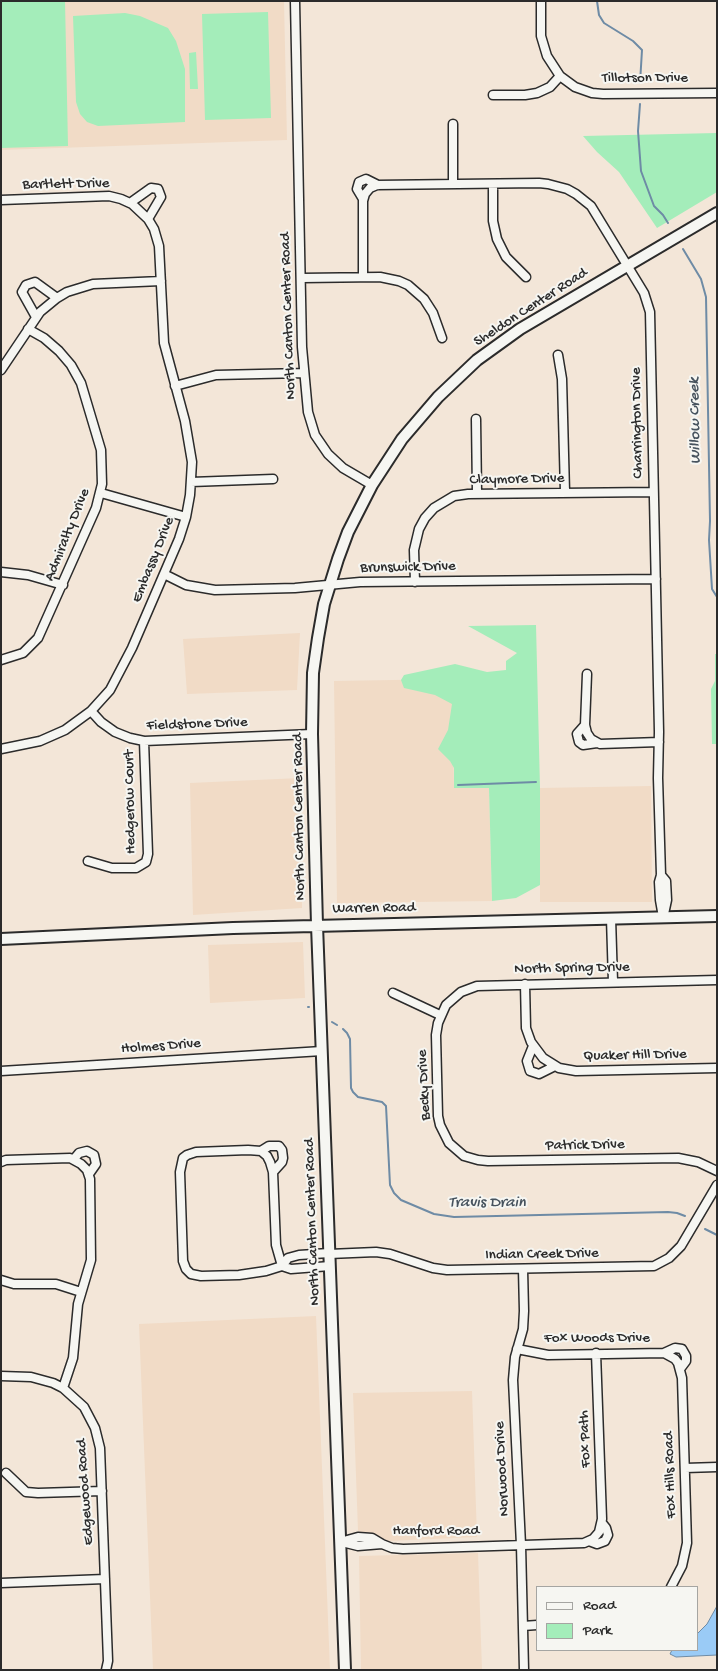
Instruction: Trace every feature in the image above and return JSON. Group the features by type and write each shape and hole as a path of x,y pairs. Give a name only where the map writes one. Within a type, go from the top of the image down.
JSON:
{"main road":[{"name":"Sheldon Center Road","path":"372,485 392,452 416,421 477,360 520,329 717,213"},
{"name":"North Canton Center Road","path":"345,1670 317,925 312,690 320,621 329,586 348,532 372,485"},
{"name":"Warren Road","path":"1,939 317,925 717,916"}],"street":[{"name":"North Canton Center Road","path":"295,1 304,373 308,412 312,428 319,442 337,462 372,485"},
{"path":"494,95 537,93 550,87 560,76 543,47 540,1"},
{"name":"Tillotson Drive","path":"560,76 583,90 603,94 717,93"},
{"path":"453,124 453,184"},
{"name":"Charrington Drive","path":"363,199 357,189 359,182 366,179 378,186"},
{"name":"Charrington Drive","path":"363,199 367,190 378,186 453,184 548,184 560,186 586,201 595,212 644,293 650,312 659,742 658,778 661,875 659,882 660,900 664,917"},
{"path":"493,184 494,222 497,238 506,257 526,277"},
{"path":"130,203 151,188 158,190 162,197 148,219"},
{"name":"Bartlett Drive","path":"1,200 99,195 116,197 130,203 141,212"},
{"path":"363,199 363,277"},
{"name":"Embassy Drive","path":"1,749 24,746 48,739 74,725 91,711 110,690 122,671 179,539 186,517 192,482 190,443 164,343 158,238 148,219 141,212"},
{"path":"302,278 388,278 404,283 417,292 433,313 442,338"},
{"path":"1,370 36,317 57,298 74,289 93,284 161,281"},
{"path":"36,317 22,292 26,285 35,282 57,298"},
{"name":"Admiralty Drive","path":"1,660 15,657 33,644 44,628 96,508 101,493 103,473 101,450 81,383 71,365 59,351 44,338 28,329"},
{"path":"558,355 562,379 565,492"},
{"path":"175,386 216,375 304,373"},
{"path":"476,419 476,494"},
{"path":"192,482 273,478"},
{"name":"Claymore Drive","path":"415,582 415,541 419,529 425,518 434,508 447,500 461,495 476,494 654,492"},
{"path":"101,493 186,517"},
{"path":"1,572 28,575 63,586"},
{"name":"Brunswick Drive","path":"164,574 186,585 209,590 329,586 349,583 656,579"},
{"path":"587,674 585,726 588,736 597,743 659,742"},
{"name":"Fieldstone Drive","path":"91,711 101,722 115,732 144,741 312,734"},
{"name":"Hedgerow Court","path":"88,861 112,868 136,868 146,862 148,854 144,741"},
{"path":"612,918 613,982"},
{"name":"North Spring Drive","path":"440,1015 452,998 470,987 486,984 717,980"},
{"name":"Quaker Hill Drive","path":"525,984 526,1028 533,1046 543,1058 554,1066 576,1071 717,1068"},
{"path":"393,993 440,1015"},
{"name":"Becky Drive","path":"440,1015 436,1036 438,1116 444,1135 455,1149"},
{"name":"Quaker Hill Drive","path":"533,1046 527,1061 530,1070 539,1074 554,1066"},
{"name":"Holmes Drive","path":"1,1071 322,1051"},
{"path":"273,1172 282,1162 283,1153 279,1146 268,1146 261,1151 196,1152 187,1154 182,1158 180,1172 184,1262 188,1271 196,1276 201,1276 253,1273 282,1266 291,1269 330,1266"},
{"name":"Patrick Drive","path":"455,1149 464,1156 488,1161 678,1158 698,1162 717,1171"},
{"path":"74,1159 79,1152 87,1151 94,1155 96,1164 89,1174"},
{"path":"261,1151 270,1162 273,1172 275,1239 282,1266"},
{"path":"2,1161 65,1157 74,1159 89,1174 92,1253 76,1313 73,1358 63,1388"},
{"name":"Indian Creek Drive","path":"282,1266 288,1258 299,1255 329,1253 390,1254 440,1270 647,1267 662,1262 681,1246 717,1185"},
{"name":"Norwood Drive","path":"523,1269 523,1329 517,1349 513,1380 521,1545 524,1670"},
{"path":"3,1284 56,1284 81,1292"},
{"path":"664,1353 675,1348 685,1352 686,1361 680,1368"},
{"name":"Fox Woods Drive","path":"517,1349 548,1355 664,1353 675,1359"},
{"name":"Fox Path","path":"521,1545 584,1543 597,1534 602,1523 596,1353"},
{"name":"Fox Hills Road","path":"672,1586 682,1566 687,1543 680,1368 675,1359"},
{"name":"Edgewood Road","path":"1,1376 31,1377 63,1388 84,1407 95,1428 100,1448 102,1491 108,1661 106,1670"},
{"path":"685,1468 717,1467"},
{"path":"6,1472 26,1492 102,1491"},
{"name":"Hanford Road","path":"340,1542 358,1546 382,1544 392,1548 403,1549 521,1545"},
{"path":"1,1583 105,1579"},
{"path":"523,1626 536,1625"}],"shaded area":[{"path":"1,1 284,1 287,140 1,150"},
{"path":"300,633 297,690 187,694 183,639"},
{"path":"452,679 454,788 489,787 492,901 337,903 334,681"},
{"path":"300,778 302,908 193,915 190,783"},
{"path":"651,786 652,902 540,902 540,788"},
{"path":"303,942 305,998 210,1003 208,945"},
{"path":"316,1316 330,1670 153,1670 139,1324"},
{"path":"472,1391 477,1537 388,1541 358,1531 353,1393"},
{"path":"478,1553 482,1670 361,1670 359,1556"}],"green space":[{"path":"1,1 65,1 68,146 1,148"},
{"path":"268,12 271,118 205,120 202,14"},
{"path":"125,13 140,16 168,28 176,41 185,69 185,122 98,126 87,122 80,114 76,102 73,16"},
{"path":"196,52 198,89 190,89 189,53"},
{"path":"717,133 717,192 657,228 619,172 583,136"},
{"path":"536,625 540,885 516,898 492,901 489,788 454,788 454,768 438,749 448,730 452,704 435,695 404,688 401,680 404,675 455,664 487,672 506,670 506,661 517,653 468,626"},
{"path":"715,654 717,654 717,744 712,744 711,689 715,681"}],"water":[{"path":"717,1606 717,1655 676,1657 670,1654 672,1651 698,1651 698,1633 707,1624"}],"waterway":[{"name":"Willow Creek","path":"597,1 599,15 604,23 633,41 642,50 640,83"},
{"name":"Willow Creek","path":"640,104 638,131 641,171 654,206 668,223"},
{"name":"Willow Creek","path":"683,249 701,279 706,297 709,540 712,589 717,597"},
{"path":"458,785 536,782"},
{"name":"Travis Drain","path":"332,1022 337,1025"},
{"name":"Travis Drain","path":"343,1029 350,1039 351,1088 353,1092 358,1097 382,1102 386,1106 390,1185 394,1193 401,1200 434,1214 454,1217 668,1212 685,1216"},
{"name":"Travis Drain","path":"705,1229 717,1235"}]}
